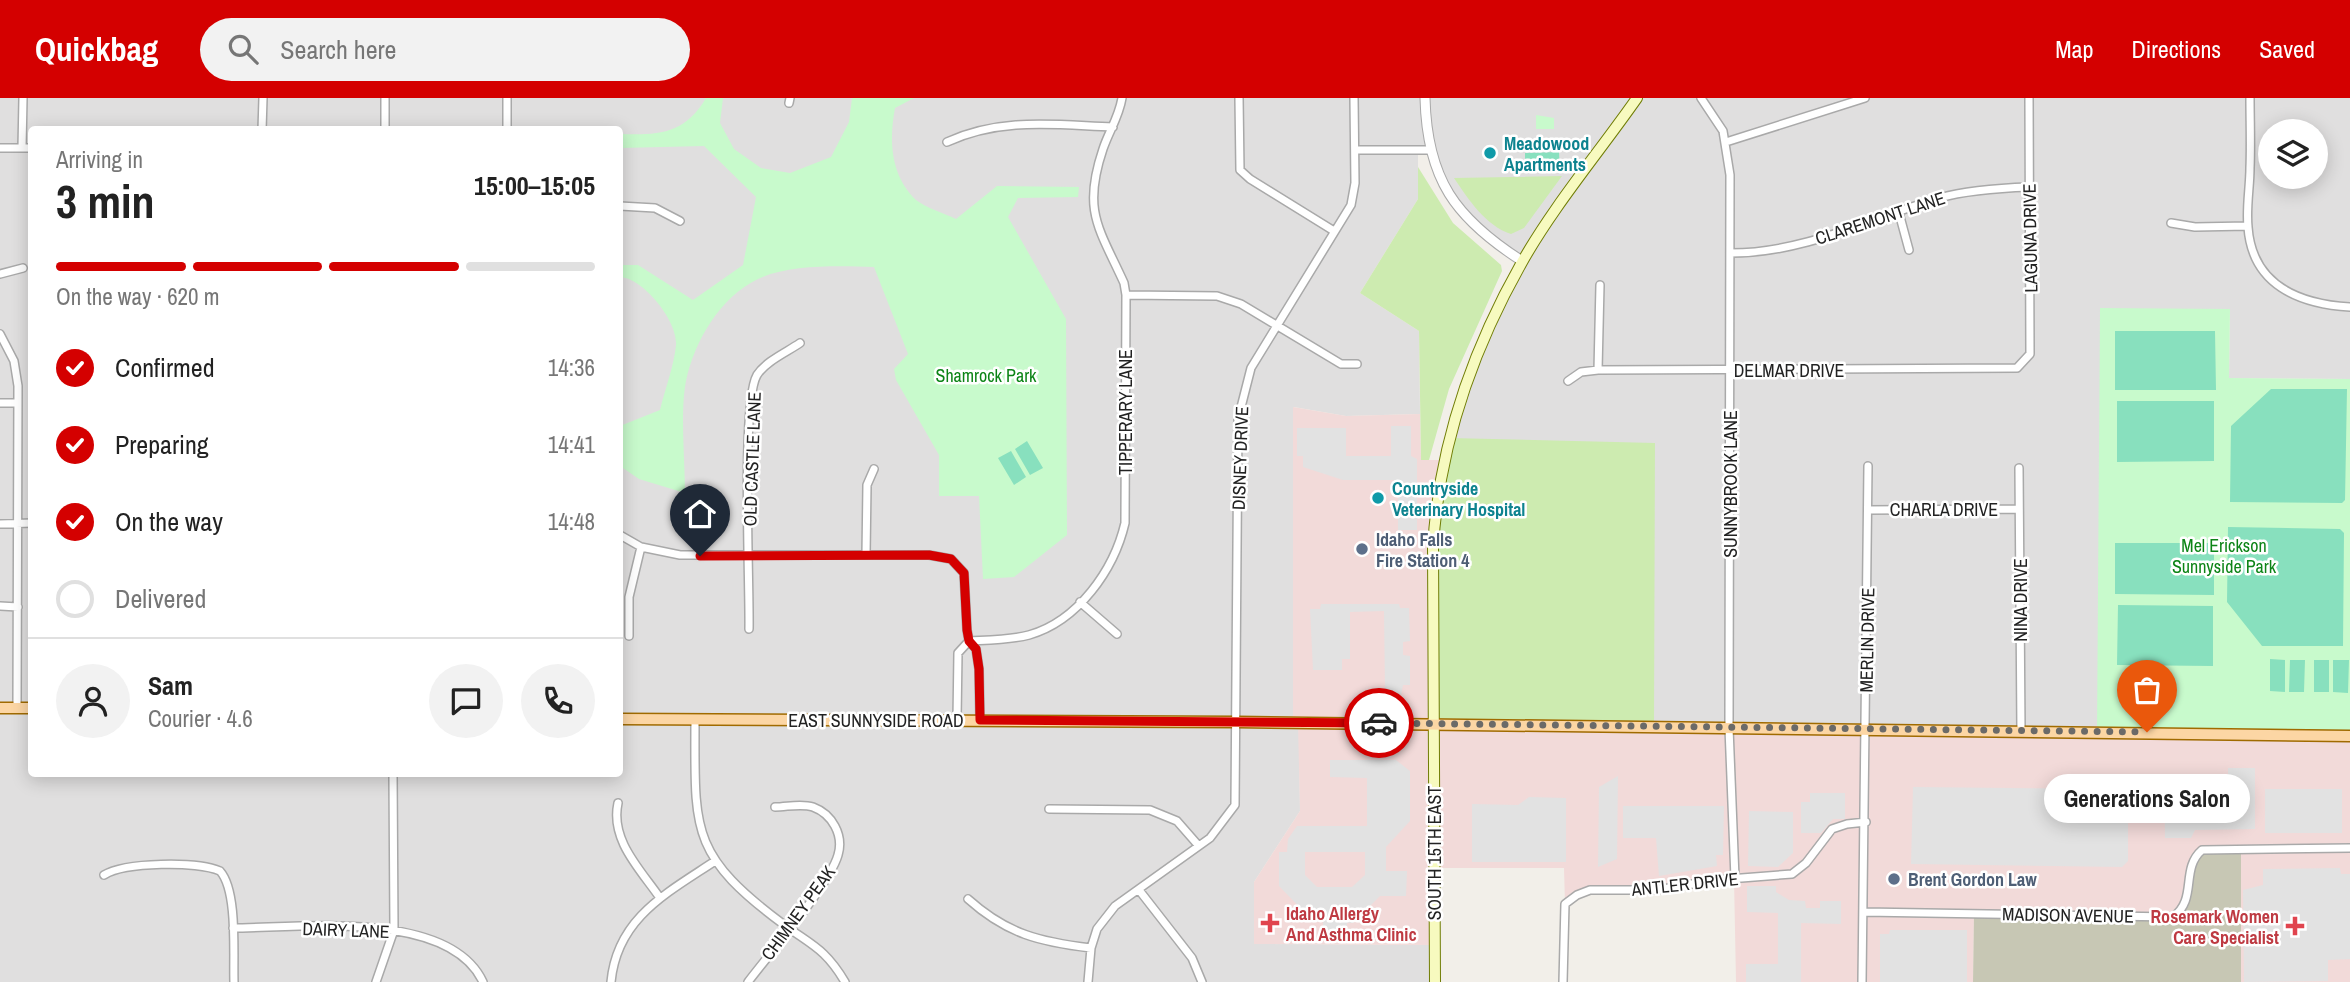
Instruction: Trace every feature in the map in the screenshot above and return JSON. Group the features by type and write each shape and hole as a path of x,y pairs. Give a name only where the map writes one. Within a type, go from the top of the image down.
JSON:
{"main road":[{"name":"SOUTH 15TH EAST","path":"1435,982 1433,547 1435,515 1449,438 1472,366 1492,319 1522,261 1637,98"},
{"path":"0,708 28,708"},
{"name":"EAST SUNNYSIDE ROAD","path":"623,719 957,719 2350,736"}],"street":[{"path":"22,148 23,98"},
{"path":"262,126 263,98"},
{"path":"385,98 385,126"},
{"path":"507,98 507,126"},
{"name":"TIPPERARY LANE","path":"969,641 1029,635 1048,627 1080,602 1111,564 1125,523 1126,295 1124,283 1094,218 1092,205 1094,174 1122,98"},
{"path":"1239,98 1240,170 1250,180 1334,231"},
{"name":"DISNEY DRIVE","path":"1091,948 1097,929 1115,906 1210,838 1235,805 1238,419 1251,368 1354,194 1354,98"},
{"path":"1425,98 1429,150 1445,188 1463,215 1494,244 1522,261"},
{"name":"SUNNYBROOK LANE","path":"1701,98 1714,114 1726,142 1730,175 1729,727 1735,878"},
{"path":"1726,142 1865,98"},
{"name":"LAGUNA DRIVE","path":"2013,369 2023,364 2030,354 2029,98"},
{"path":"2250,98 2248,226 2257,259 2280,286 2312,303 2350,307"},
{"path":"947,142 975,129 1017,124 1113,127"},
{"path":"0,148 28,148"},
{"path":"1356,150 1429,150"},
{"name":"CLAREMONT LANE","path":"1731,253 1774,251 1950,196 2029,187"},
{"path":"623,206 656,208 680,221"},
{"path":"1899,213 1909,250"},
{"path":"2171,223 2195,227 2248,226"},
{"path":"0,274 23,268"},
{"path":"1598,370 1600,285"},
{"path":"1126,295 1217,296 1241,304 1341,364 1357,364"},
{"path":"0,334 14,361 18,403 17,708"},
{"name":"OLD CASTLE LANE","path":"749,629 749,460 754,384 767,365 800,343"},
{"name":"DELMAR DRIVE","path":"1568,381 1581,372 1598,370 2013,369"},
{"path":"0,403 18,403"},
{"name":"MERLIN DRIVE","path":"1862,982 1866,822 1868,466"},
{"name":"NINA DRIVE","path":"2019,468 2021,731"},
{"path":"866,555 867,485 874,470"},
{"name":"CHARLA DRIVE","path":"1868,510 2019,509"},
{"path":"0,524 28,523"},
{"path":"623,537 641,547 680,555 942,556 960,566 964,573 969,641 976,649 979,669 980,720"},
{"path":"629,636 629,597 641,547"},
{"path":"1080,602 1117,634"},
{"path":"0,606 18,607"},
{"path":"957,719 958,653 969,641"},
{"path":"695,719 698,822 715,860 740,890 789,928 812,941 845,982"},
{"path":"376,982 394,930 393,777"},
{"path":"618,803 615,819 622,843 660,898"},
{"name":"CHIMNEY PEAK","path":"748,982 838,857 840,845 835,826 813,807 775,807"},
{"path":"1049,809 1150,810 1177,821 1198,845"},
{"name":"ANTLER DRIVE","path":"1563,982 1565,904 1577,895 1590,890 1657,890 1735,878 1792,874 1806,863 1832,829 1866,822"},
{"name":"MADISON AVENUE","path":"1864,912 2173,917 2183,910 2188,898 2193,858 2202,850 2350,848"},
{"path":"611,982 621,942 643,913 715,860"},
{"path":"104,875 114,869 208,866 225,876 233,928 234,982"},
{"path":"1139,890 1192,958 1202,982"},
{"path":"968,899 988,917 1015,933 1091,948 1088,982"},
{"name":"DAIRY LANE","path":"233,928 394,930 457,952 471,964 483,982"}],"shaded area":[{"path":"0,98 2350,98 2350,379 2229,378 2230,309 2097,731 1654,727 1449,438 1469,375 1522,262 1463,215 1429,150 1418,151 1418,199 1360,293 1419,331 1420,414 1346,416 1294,407 1300,811 1254,882 1254,944 1434,945 1435,982 0,982"},
{"path":"1505,140 1535,140 1535,148 1508,148"},
{"path":"1293,407 1346,416 1420,414 1421,460 1445,460 1433,724 2350,736 2350,982 2241,982 2241,848 2173,917 1974,914 1973,982 1736,982 1734,878 1657,890 1590,890 1565,904 1564,868 1434,868 1434,945 1254,944 1254,882 1300,811 1298,723 1293,722"},
{"path":"1391,426 1411,426 1411,456 1417,459 1417,530 1398,530 1398,480 1343,480 1303,467 1303,456 1297,456 1297,428 1346,428 1346,456 1391,456"},
{"path":"1321,604 1399,604 1400,608 1409,608 1410,641 1403,642 1403,655 1410,656 1410,685 1403,685 1401,695 1385,691 1384,611 1350,612 1350,659 1342,659 1342,670 1313,670 1310,609 1320,609"},
{"path":"1330,760 1396,760 1410,771 1410,821 1386,847 1386,871 1407,871 1406,896 1380,896 1353,923 1347,923 1347,940 1329,940 1329,937 1323,937 1323,922 1314,922 1279,886 1279,852 1287,852 1288,839 1297,826 1367,826 1367,778 1330,777","holes":["1305,852 1365,852 1365,875 1352,887 1317,887 1305,875"]},
{"path":"2228,768 2255,768 2255,829 2195,830 2191,838 2165,838 2164,774 2177,774 2210,812 2228,797"},
{"path":"1618,776 1617,859 1598,867 1599,787"},
{"path":"1913,787 2119,789 2128,795 2128,861 2122,867 1911,864"},
{"path":"2265,789 2342,789 2342,833 2265,833"},
{"path":"1810,793 1845,793 1845,819 1833,819 1821,833 1801,833 1801,802 1810,802"},
{"path":"1529,797 1566,798 1566,862 1472,862 1472,804 1518,805"},
{"path":"1623,806 1724,806 1723,855 1716,855 1717,866 1659,876 1656,838 1623,838"},
{"path":"1749,811 1793,812 1793,853 1778,867 1748,866"},
{"path":"2241,847 2241,982 1973,982 1974,914 2173,917 2183,910 2190,868 2202,850"},
{"path":"2340,868 2341,874 2350,874 2350,959 2328,960 2328,981 2244,982 2243,890 2263,885 2263,869"},
{"path":"1747,886 1776,886 1776,892 1789,900 1805,901 1806,908 1820,908 1820,901 1841,901 1841,924 1801,923 1801,982 1746,982 1746,964 1778,964 1778,913 1747,912"},
{"path":"1890,930 1967,930 1967,982 1880,982 1880,934 1889,934"}],"green space":[{"name":"Shamrock Park","path":"706,98 723,98 720,123 734,149 761,168 790,173 831,157 849,122 852,98 914,98 895,108 892,145 896,168 907,190 916,200 956,219 997,186 1079,187 1078,197 1018,198 1008,217 1066,319 1067,535 1014,577 983,579 979,496 939,496 939,455 896,380 894,369 908,354 874,267 799,268 770,274 744,287 711,322 690,366 683,407 685,493 639,479 623,468 623,425 660,410 676,345 675,335 665,313 639,285 623,278 623,265 638,265 693,300 743,265 756,197 704,146 623,148 623,134 669,130 679,126 698,110"},
{"path":"1536,115 1554,118 1554,129 1536,129"},
{"path":"1559,152 1560,172 1525,172 1525,153"},
{"path":"1418,167 1453,223 1501,265 1502,271 1449,389 1429,460 1421,460 1419,331 1360,293 1418,199"},
{"path":"1562,176 1524,228 1511,234 1486,218 1454,178"},
{"name":"Mel Erickson Sunnyside Park","path":"2100,308 2230,309 2229,378 2350,379 2350,734 2097,731"},
{"path":"2115,331 2215,331 2216,390 2115,390"},
{"path":"2271,389 2347,389 2345,500 2342,503 2230,502 2231,426"},
{"path":"2117,401 2214,401 2214,461 2117,462"},
{"path":"1449,438 1655,443 1654,727 1433,724 1435,523"},
{"path":"1027,441 1043,468 1030,475 1015,449"},
{"path":"1011,451 1026,477 1014,485 998,458"},
{"path":"2228,527 2340,529 2344,533 2343,646 2262,646 2227,602"},
{"path":"2115,543 2214,543 2214,595 2115,594"},
{"path":"2118,605 2213,606 2213,666 2117,665"},
{"path":"2270,659 2285,660 2285,692 2270,691"},
{"path":"2290,660 2305,660 2304,692 2289,692"},
{"path":"2314,660 2329,660 2329,692 2314,692"},
{"path":"2333,660 2349,660 2348,693 2333,692"}],"way so far":[{"path":"1379,723 2147,732"}],"place":[{"name":"Meadowood Apartments","path":"1490,153"},
{"name":"Countryside Veterinary Hospital","path":"1378,498"},
{"name":"Idaho Falls Fire Station 4","path":"1362,549"},
{"name":"Generations Salon","path":"2147,732"},
{"name":"Brent Gordon Law","path":"1894,879"},
{"name":"Idaho Allergy And Asthma Clinic","path":"1270,923"},
{"name":"Rosemark Women Care Specialist","path":"2295,926"}],"route":[{"path":"700,556 929,555 951,559 964,573 967,630 969,641 976,649 979,669 980,720 1379,723"}]}
